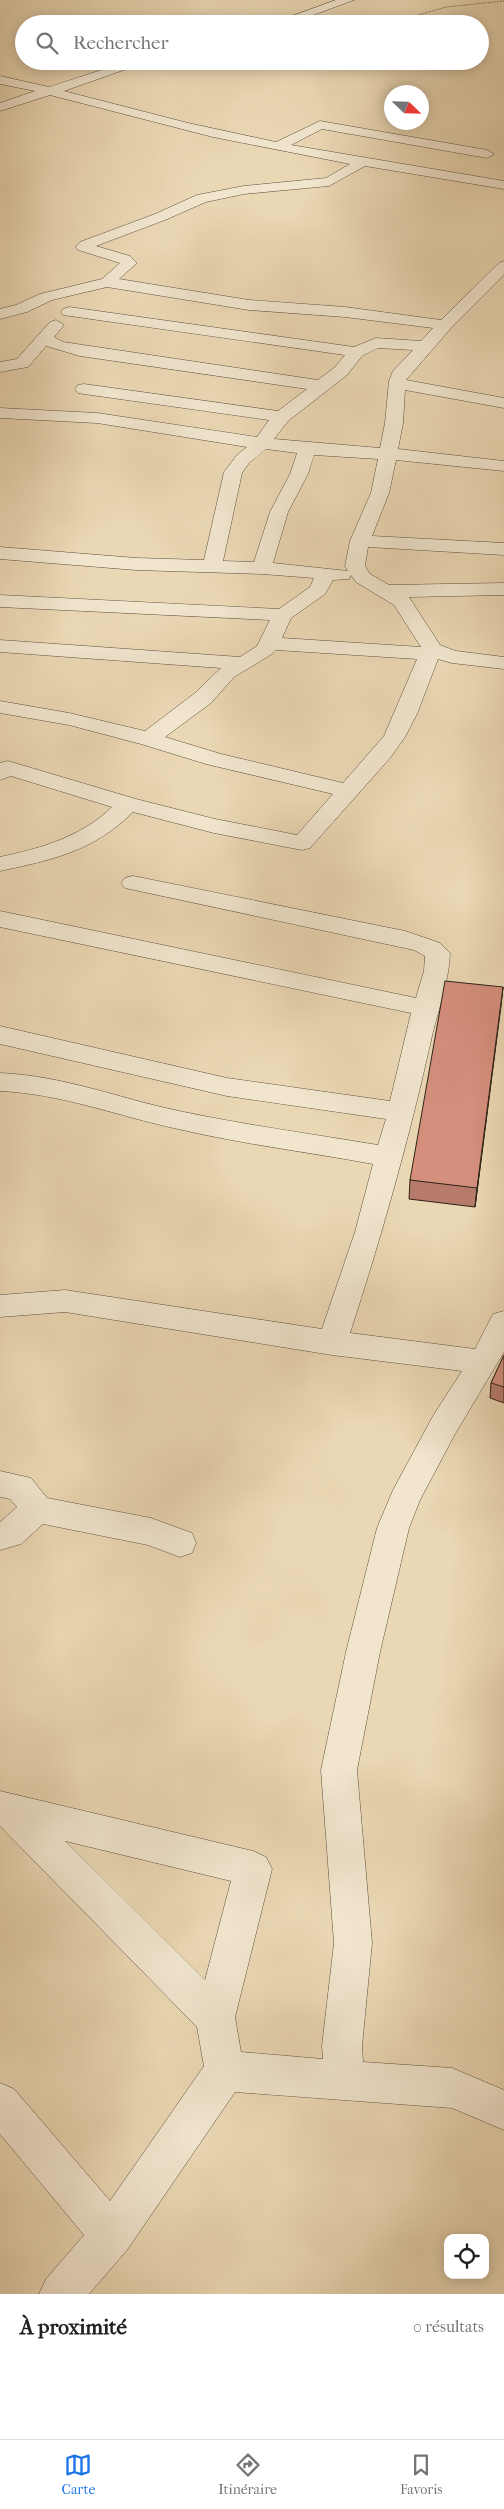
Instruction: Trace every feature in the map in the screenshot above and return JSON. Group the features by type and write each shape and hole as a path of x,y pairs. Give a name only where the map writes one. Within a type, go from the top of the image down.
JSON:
{"street":[{"path":"303,15 348,0"},
{"path":"0,107 116,70"},
{"path":"0,80 54,91 186,126 278,146 361,163 504,185"},
{"path":"278,146 320,125 487,154"},
{"path":"461,179 498,143"},
{"path":"107,282 129,263 126,259 83,247 85,245 202,198 244,190 329,182 361,163"},
{"path":"363,578 355,566 360,540 380,493 394,423 397,383 402,371 444,325 504,266"},
{"path":"0,314 21,310 46,297 107,282 249,305 345,312 444,325"},
{"path":"0,367 22,363 84,295 86,288"},
{"path":"68,312 356,352"},
{"path":"44,338 58,346 80,351 322,386"},
{"path":"212,567 231,477 242,460 264,442 269,432 282,417 341,371 356,352 376,343 424,346"},
{"path":"397,383 504,403"},
{"path":"84,389 282,417"},
{"path":"0,414 97,418 196,435 307,448 504,466"},
{"path":"262,568 279,512 299,474 307,448"},
{"path":"360,540 504,548"},
{"path":"0,553 105,562 262,568 363,578 402,601 431,652"},
{"path":"149,738 203,698 224,676 258,654 269,643 283,615 318,590 326,574"},
{"path":"385,591 504,590"},
{"path":"0,601 283,615"},
{"path":"269,643 431,652 504,663"},
{"path":"0,646 242,663"},
{"path":"3,769 128,804 297,844 306,842 382,753 400,726 431,652"},
{"path":"0,707 69,719 149,738 214,759 348,791"},
{"path":"0,864 65,849 86,839 110,821 128,804"},
{"path":"0,845 26,858"},
{"path":"133,883 288,914 412,942 438,953 439,961 425,1008 401,1112 369,1232 332,1343"},
{"path":"0,920 425,1008"},
{"path":"0,1035 227,1087 401,1112"},
{"path":"0,1082 16,1082 69,1090 178,1120 389,1156"},
{"path":"0,1306 65,1301 332,1343 484,1362"},
{"path":"345,2081 342,2046 353,1944 339,1770 363,1652 393,1528 404,1499 440,1434 484,1362 504,1322"},
{"path":"0,1484 20,1488 37,1508 151,1532 180,1543"},
{"path":"0,1536 9,1534 37,1508"},
{"path":"5,1809 253,1869 215,2018 225,2071 112,2235 61,2294"},
{"path":"5,1809 215,2018"},
{"path":"225,2071 452,2088 504,2110"},
{"path":"0,2103 112,2235"}],"path":[{"path":"416,15 446,7 504,1"}],"building":[{"path":"445,981 503,987 477,1188 410,1180"},
{"path":"504,1355 504,1387 491,1383"}]}
